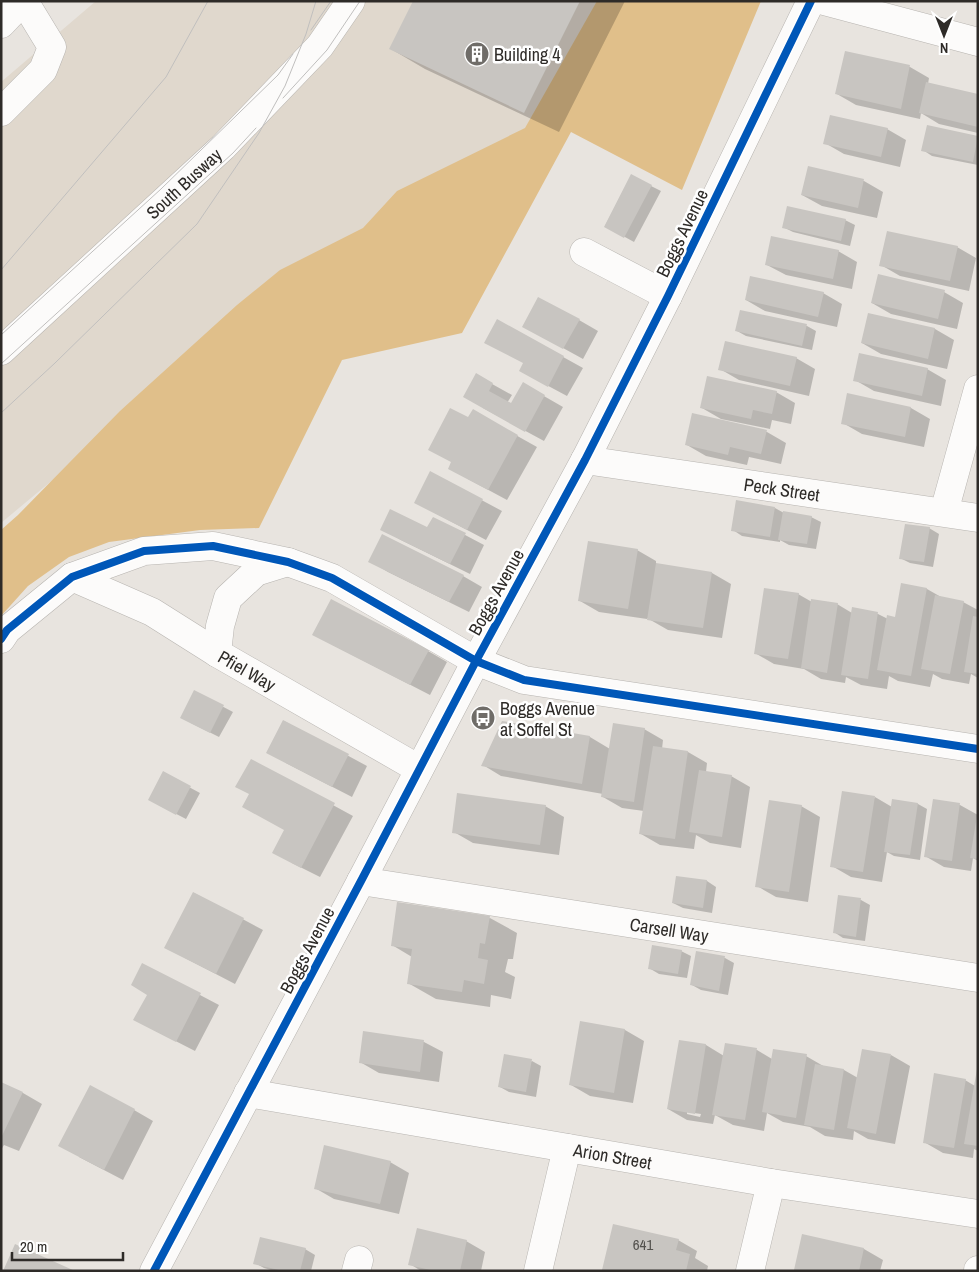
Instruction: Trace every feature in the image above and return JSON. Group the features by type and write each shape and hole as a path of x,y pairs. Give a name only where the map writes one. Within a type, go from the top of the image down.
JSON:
{"street":[{"path":"1,24 24,1 52,48 43,70 1,112"},
{"name":"South Busway","path":"1,352 223,147 320,46 351,1"},
{"name":"Boggs Avenue","path":"154,1271 476,661 585,460 668,296 811,1"},
{"path":"824,1 978,42"},
{"path":"584,252 668,296"},
{"path":"944,512 978,389"},
{"name":"Peck Street","path":"585,460 978,518"},
{"path":"1,639 7,630 72,577 144,551 213,546 288,562 332,578 476,661 524,680 978,749"},
{"path":"217,653 220,626 228,598 256,572 288,562"},
{"name":"Pfiel Way","path":"72,577 152,612 217,653 419,769"},
{"name":"Carsell Way","path":"361,881 978,978"},
{"name":"Arion Street","path":"248,1093 771,1183 978,1214"},
{"path":"538,1271 567,1148"},
{"path":"750,1271 771,1183"}],"shaded area":[{"path":"96,1 637,1 564,122 259,308 1,523 1,82"},
{"path":"597,1 761,1 682,190 571,132 462,333 342,360 259,528 200,530 109,542 69,557 28,586 1,616 1,530 120,411 237,305 280,270 363,228 397,191 525,128"}],"building":[{"name":"Building 4","path":"413,1 580,1 524,113 389,49"},
{"path":"845,51 910,65 901,109 835,94"},
{"path":"926,82 978,94 978,127 919,113"},
{"path":"830,115 888,128 881,157 823,144"},
{"path":"927,125 978,136 973,162 921,151"},
{"path":"808,166 864,179 858,208 801,195"},
{"path":"631,174 652,185 624,238 604,227"},
{"path":"787,206 846,219 841,241 782,228"},
{"path":"887,231 958,246 950,281 879,266"},
{"path":"771,236 839,250 833,279 765,265"},
{"path":"878,274 945,290 938,319 871,303"},
{"path":"750,276 824,292 818,317 745,300"},
{"path":"538,297 580,319 563,349 522,327"},
{"path":"740,310 807,324 802,346 735,331"},
{"path":"868,313 935,328 928,359 861,343"},
{"path":"497,319 564,356 548,387 519,371 523,363 484,343"},
{"path":"725,341 797,357 790,386 718,370"},
{"path":"859,353 928,368 922,396 853,381"},
{"path":"476,373 493,383 489,391 511,403 523,382 545,395 525,432 463,397"},
{"path":"707,376 777,391 772,414 753,410 751,419 700,408"},
{"path":"847,393 911,407 905,437 841,424"},
{"path":"450,408 468,417 473,409 518,435 488,490 448,469 451,462 428,450"},
{"path":"692,413 767,430 761,454 730,447 728,455 685,445"},
{"path":"430,471 483,499 467,530 414,503"},
{"path":"736,500 775,507 770,537 731,531"},
{"path":"390,509 427,527 433,517 466,533 450,564 380,530"},
{"path":"783,511 812,516 807,544 778,540"},
{"path":"905,524 930,527 924,562 899,559"},
{"path":"382,534 464,575 449,602 368,562"},
{"path":"588,541 638,549 628,609 578,601"},
{"path":"656,563 712,572 703,628 647,620"},
{"path":"901,583 927,588 911,676 877,670 887,615 895,617"},
{"path":"764,588 799,593 788,659 754,654"},
{"path":"935,595 964,601 950,674 921,669"},
{"path":"331,599 429,650 410,685 312,635"},
{"path":"811,599 838,603 827,673 801,668"},
{"path":"852,607 878,612 868,679 841,675"},
{"path":"973,616 978,617 978,674 964,672"},
{"path":"194,690 224,705 210,733 180,718"},
{"path":"283,720 349,754 332,787 266,753"},
{"path":"502,721 590,736 582,784 481,766"},
{"path":"613,723 645,728 634,802 601,797"},
{"path":"653,746 688,751 675,839 639,834"},
{"path":"251,759 335,803 301,868 272,853 284,830 242,807 249,794 235,787"},
{"path":"699,770 732,775 722,837 689,832"},
{"path":"163,771 191,786 176,815 148,800"},
{"path":"842,791 875,796 863,872 830,867"},
{"path":"457,793 546,805 540,845 452,833"},
{"path":"892,799 918,803 910,855 884,852"},
{"path":"933,799 960,803 952,861 924,857"},
{"path":"769,800 802,805 789,892 755,887"},
{"path":"978,816 978,859 970,858"},
{"path":"676,876 707,880 703,908 672,903"},
{"path":"193,892 244,918 216,974 164,948"},
{"path":"838,895 861,898 856,937 833,933"},
{"path":"397,902 490,916 485,944 480,943 478,958 488,960 484,984 464,980 462,992 407,984 412,949 391,946"},
{"path":"652,945 682,950 678,974 648,969"},
{"path":"696,951 725,956 719,991 690,985"},
{"path":"142,963 201,993 176,1042 133,1020 147,995 131,985"},
{"path":"580,1021 625,1029 614,1093 569,1085"},
{"path":"363,1031 424,1040 420,1072 359,1063"},
{"path":"679,1040 706,1044 695,1114 667,1109"},
{"path":"725,1043 757,1048 745,1120 712,1115"},
{"path":"773,1049 807,1054 796,1118 762,1112"},
{"path":"862,1049 891,1054 876,1134 847,1128"},
{"path":"504,1054 532,1059 526,1092 498,1087"},
{"path":"815,1064 844,1069 834,1130 804,1125"},
{"path":"978,1069 978,1146 964,1144"},
{"path":"934,1073 966,1079 954,1148 923,1143"},
{"path":"1,1082 23,1092 1,1138"},
{"path":"90,1085 135,1109 104,1170 58,1146"},
{"path":"324,1145 391,1161 380,1204 314,1189"},
{"path":"613,1224 679,1239 676,1250 690,1254 686,1271 602,1270"},
{"path":"417,1228 467,1240 460,1271 435,1271 408,1265"},
{"path":"802,1234 864,1248 859,1271 794,1270"},
{"path":"260,1237 306,1248 300,1271 283,1271 253,1264"},
{"path":"15,1244 75,1271 3,1271"}],"tram line":[{"path":"1,270 166,77 208,1"},
{"path":"1,413 197,224 259,133 285,86 306,34 316,1"},
{"path":"311,30 331,1"},
{"path":"283,98 327,50 360,1"},
{"path":"1,335 161,189 278,75 293,54"},
{"path":"1,364 233,153 256,128"}],"cycle path":[{"path":"154,1271 476,661 585,460 668,296 811,1"},
{"path":"1,639 7,630 72,577 144,551 213,546 288,562 332,578 476,661 524,680 978,749"}],"place":[{"name":"Building 4","path":"477,54"},
{"name":"Boggs Avenue at Soffel St","path":"483,718"}]}
